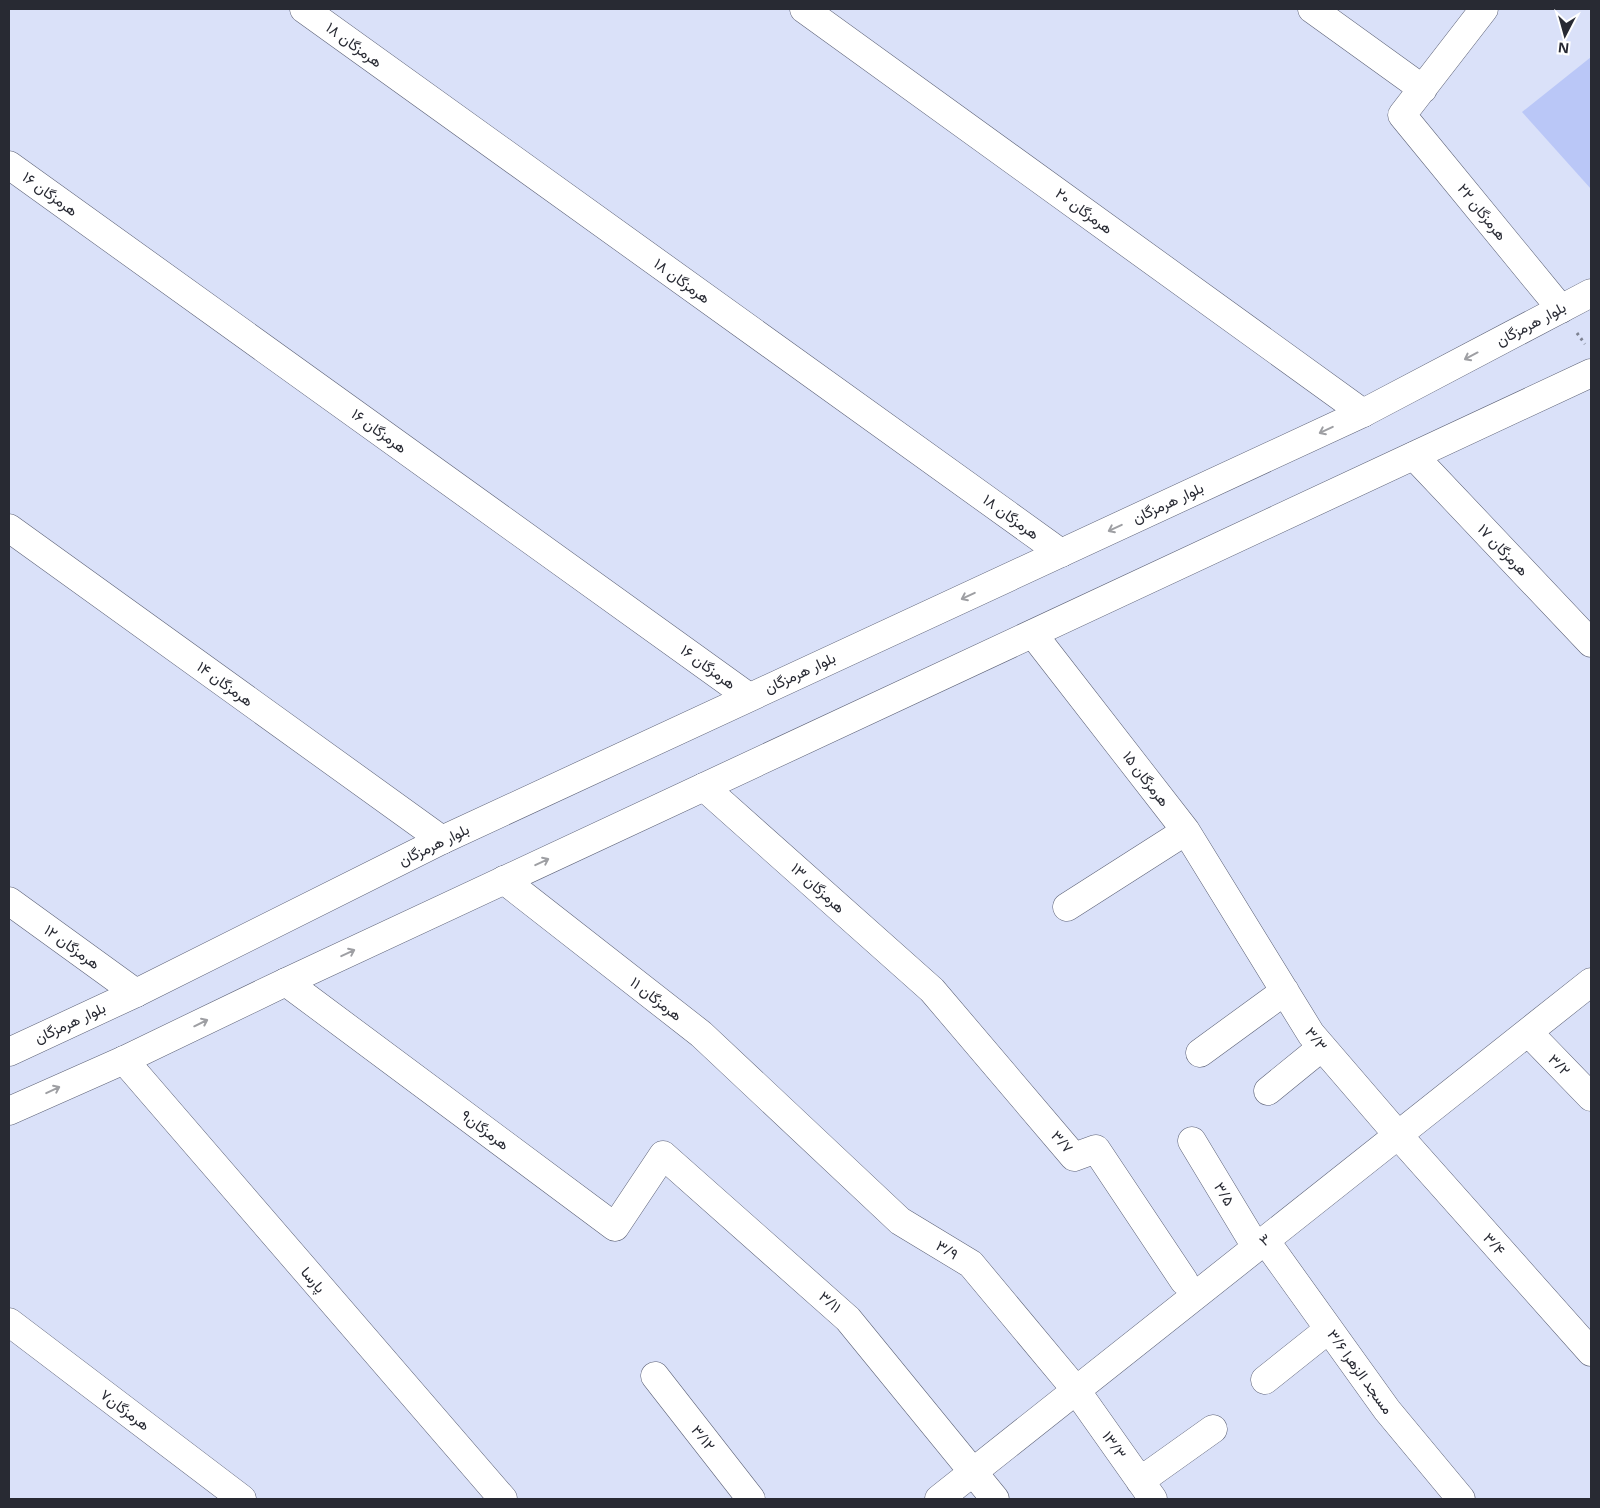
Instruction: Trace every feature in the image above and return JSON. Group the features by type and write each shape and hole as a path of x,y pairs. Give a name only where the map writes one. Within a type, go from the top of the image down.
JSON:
{"street":[{"name":"هرمزگان ۱۸","path":"304,9 1061,553"},
{"name":"هرمزگان ۲۰","path":"804,9 1363,412"},
{"path":"1312,9 1423,89 1484,9"},
{"name":"هرمزگان ۲۲","path":"1423,89 1402,115 1561,309"},
{"name":"هرمزگان ۱۶","path":"9,165 749,696"},
{"name":"بلوار هرمزگان","path":"9,1052 136,993 442,840 1363,412 1591,293"},
{"path":"9,1111 124,1060 504,880 1591,374"},
{"name":"هرمزگان ۱۷","path":"1414,456 1591,643"},
{"name":"هرمزگان ۱۴","path":"9,528 442,840"},
{"name":"هرمزگان ۱۵","path":"1033,634 1186,831 1248,932"},
{"name":"هرمزگان ۱۳","path":"704,787 932,990"},
{"path":"1067,907 1186,831"},
{"name":"هرمزگان ۱۱","path":"504,880 701,1034 800,1128"},
{"name":"هرمزگان ۱۲","path":"9,901 136,993"},
{"name":"۳/۳","path":"1248,932 1311,1034 1398,1135"},
{"name":"هرمزگان۹","path":"286,982 614,1227 663,1155"},
{"name":"۳","path":"939,1499 1591,982"},
{"name":"۳/۷","path":"932,990 1074,1157 1096,1149 1184,1281"},
{"path":"1200,1054 1285,991"},
{"name":"۳/۲","path":"1528,1032 1591,1097"},
{"path":"1268,1091 1322,1047"},
{"name":"پارسا","path":"124,1060 503,1499"},
{"name":"۳/۹","path":"800,1128 900,1222 971,1264 1076,1390"},
{"name":"۳/۴","path":"1398,1135 1591,1352"},
{"name":"۳/۵","path":"1192,1141 1261,1244"},
{"name":"۳/۱۱","path":"663,1155 848,1319 995,1499"},
{"name":"مسجد الزهرا ۳/۶","path":"1261,1244 1329,1329 1387,1410 1454,1497"},
{"name":"هرمزگان۷","path":"9,1322 242,1499"},
{"path":"1265,1380 1329,1329"},
{"name":"۳/۱۲","path":"655,1376 751,1499"},
{"name":"۱۳/۳","path":"1076,1390 1146,1490"},
{"path":"1146,1490 1213,1429"}],"shaded area":[{"path":"1591,57 1591,189 1522,112"}]}
